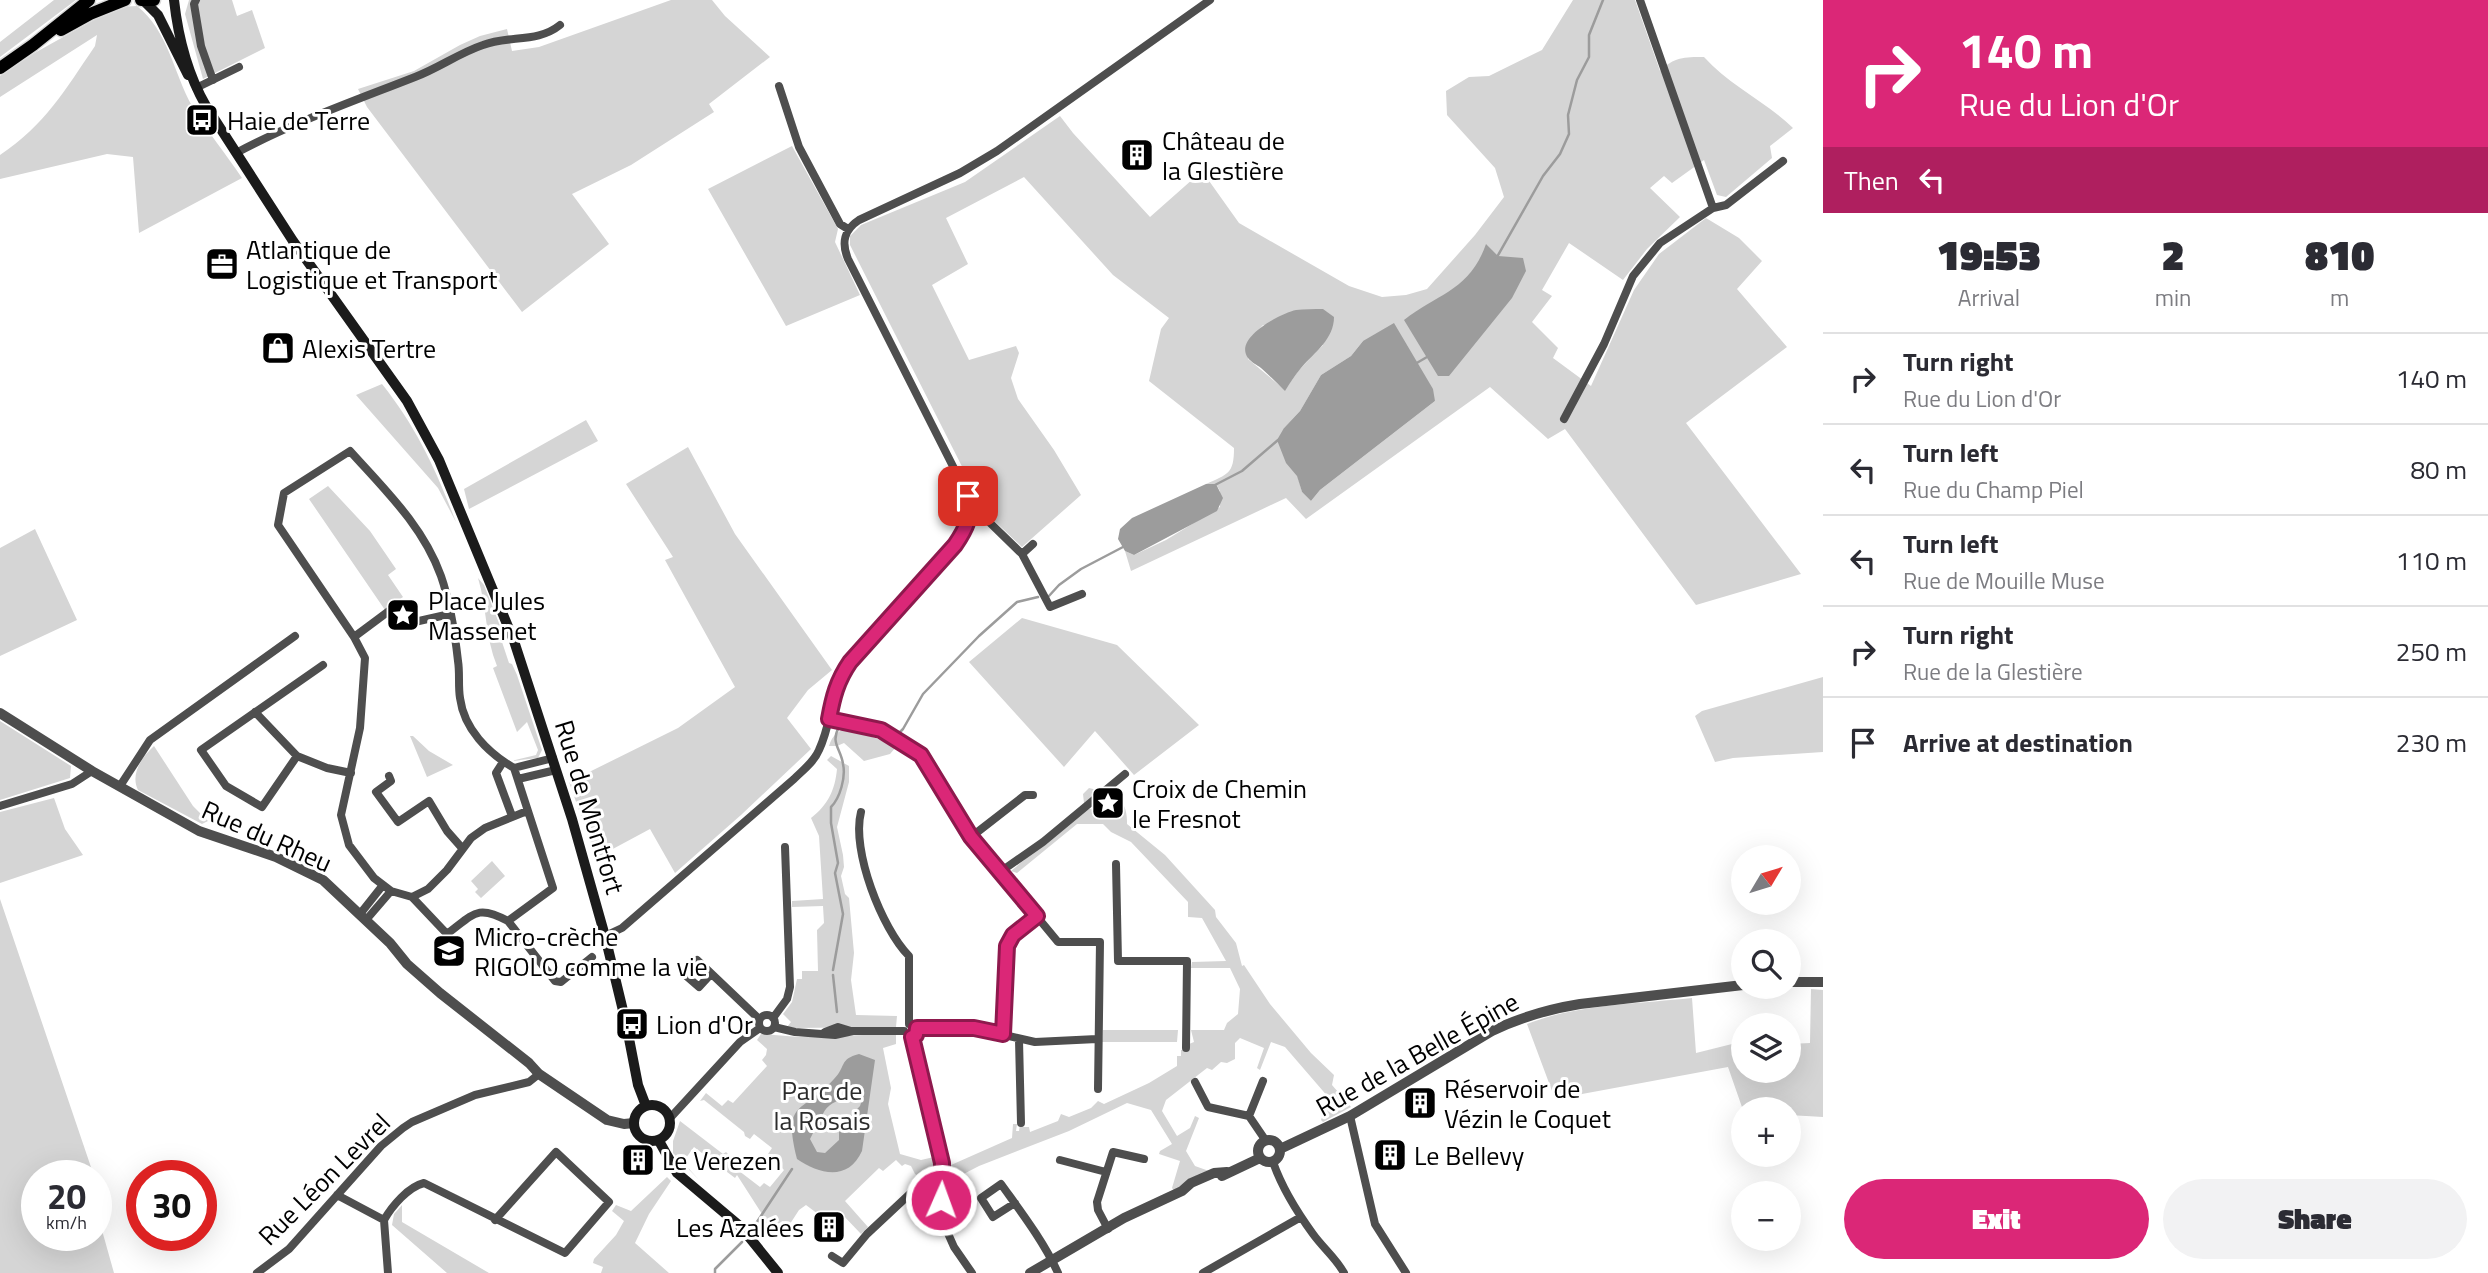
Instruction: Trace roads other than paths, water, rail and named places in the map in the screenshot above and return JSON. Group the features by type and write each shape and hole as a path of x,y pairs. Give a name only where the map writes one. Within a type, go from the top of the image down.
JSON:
{"main road":[{"path":"0,68 89,0"},
{"path":"33,45 90,14 125,0"},
{"path":"142,0 153,0"},
{"path":"142,0 158,15 180,63 195,87"},
{"path":"174,0 195,87"},
{"name":"Rue de Montfort","path":"195,87 322,283 407,401 439,460 518,653 553,758 605,936 646,1106"},
{"path":"646,1106 660,1106 671,1117 670,1130 659,1141 645,1140 639,1136 634,1123 639,1110 646,1106"},
{"path":"659,1141 677,1173 741,1227 778,1273"}],"street":[{"path":"196,0 194,4 201,46 213,80"},
{"path":"605,936 622,928 814,759 820,748 840,676 955,545 969,519 971,506 968,496 848,259 843,247 848,229 859,220 960,173 997,151 1210,0"},
{"path":"1640,0 1713,208"},
{"path":"236,153 333,107 419,76 461,53 490,42 549,34 560,25"},
{"path":"195,87 239,67"},
{"path":"779,86 799,147 840,224 848,229"},
{"path":"1564,419 1604,344 1633,276 1660,243 1713,208 1726,205 1783,161"},
{"path":"508,921 553,888 518,779 514,768 503,762 473,734 463,711 458,661 442,579 416,528 405,511 350,451 284,493 278,525 354,637 365,659 360,727 343,801 342,827 349,845 383,885 391,891 412,897 447,934 473,915 482,911 491,912 508,921 555,981 561,982 592,957"},
{"path":"969,519 986,519 1022,554 1049,607 1082,594"},
{"path":"1022,554 1032,544"},
{"path":"354,637 397,605"},
{"path":"410,623 450,614"},
{"path":"120,786 150,740 295,636"},
{"path":"297,756 262,807 226,786 201,750 323,665"},
{"path":"255,712 297,756 327,768 351,773"},
{"name":"Rue du Rheu","path":"0,713 92,771 199,831 307,870 323,880 399,952 402,959 539,1074 607,1120 634,1123"},
{"path":"829,719 881,730 921,755 971,837 1058,942 1118,942"},
{"path":"514,768 553,758"},
{"path":"503,762 496,773 512,816"},
{"path":"518,779 556,770"},
{"path":"0,806 72,783 92,771"},
{"path":"1000,872 1043,842 1125,774"},
{"path":"389,776 391,781 376,792 398,822 429,802 447,831 462,848"},
{"path":"971,837 1025,795 1033,795"},
{"path":"412,897 428,889 447,870 462,848 485,828 527,811"},
{"path":"861,812 858,823 859,840 868,881 897,943 909,956 910,1030 943,1170 942,1220 954,1247 972,1273"},
{"path":"710,975 767,1031 787,999 790,987 785,847"},
{"path":"1116,864 1118,961"},
{"path":"363,917 383,885"},
{"path":"363,917 391,891"},
{"path":"1003,1034 1007,946 1013,935 1037,916"},
{"path":"1098,1089 1100,942"},
{"path":"1100,961 1187,961 1186,1048"},
{"path":"1801,982 1823,982"},
{"name":"Rue de la Belle Épine","path":"1280,1149 1350,1116 1492,1031 1530,1015 1580,1004 1731,986"},
{"path":"671,1117 766,1015 773,1023 794,1032 825,1032 838,1035 853,1031 974,1028 1019,1040 1047,1043 1097,1039"},
{"path":"1019,1040 1021,1123"},
{"name":"Rue Léon Levrel","path":"257,1273 289,1249 382,1146 412,1122 475,1095 529,1082 539,1074"},
{"path":"1249,1116 1263,1081"},
{"path":"1195,1082 1208,1108 1249,1116 1266,1140 1275,1142 1280,1149 1279,1157 1273,1162 1265,1162 1260,1158 1259,1146 1266,1140"},
{"path":"1350,1116 1375,1224 1406,1273"},
{"path":"388,1273 384,1220 410,1189 424,1183 495,1220 565,1253 609,1202 556,1152 495,1220"},
{"path":"1113,1226 1098,1210 1097,1202 1112,1152 1143,1159"},
{"path":"1030,1273 1154,1202 1182,1191 1191,1183 1260,1158"},
{"path":"1060,1160 1106,1172"},
{"path":"1273,1162 1283,1186 1301,1216 1334,1256 1344,1273"},
{"path":"832,1256 843,1264 867,1234 934,1171 943,1170"},
{"path":"337,1195 384,1220"},
{"path":"1015,1203 1052,1259 1058,1273"},
{"path":"1203,1273 1301,1216"}],"waterway":[{"path":"1497,257 1543,176 1560,154 1569,134 1568,115 1577,80 1589,57 1589,35 1603,0"},
{"path":"1415,364 1427,357"},
{"path":"1213,486 1242,471 1278,440"},
{"path":"1048,597 1081,569 1123,547"},
{"path":"898,734 923,694 979,636 1017,602 1038,597"},
{"path":"833,970 843,914 835,873 838,863 831,823 831,807 840,793 844,775 836,737 839,727 850,727 886,738"},
{"path":"833,975 837,1012"},
{"path":"753,1228 792,1169"},
{"path":"715,1273 715,1269 742,1242"}],"place":[{"name":"Haie de Terre","path":"202,120"},
{"name":"Château de la Glestière","path":"1137,155"},
{"name":"Atlantique de Logistique et Transport","path":"222,264"},
{"name":"Alexis Tertre","path":"278,348"},
{"name":"Place Jules Massenet","path":"403,615"},
{"name":"Croix de Chemin le Fresnot","path":"1108,803"},
{"name":"Micro-crèche RIGOLO comme la vie","path":"449,951"},
{"name":"Lion d'Or","path":"632,1024"},
{"name":"Réservoir de Vézin le Coquet","path":"1420,1103"},
{"name":"Le Bellevy","path":"1390,1155"},
{"name":"Le Verezen","path":"638,1160"},
{"name":"Les Azalées","path":"829,1227"}],"park label":[{"name":"Parc de la Rosais","path":"822,1105"}]}
